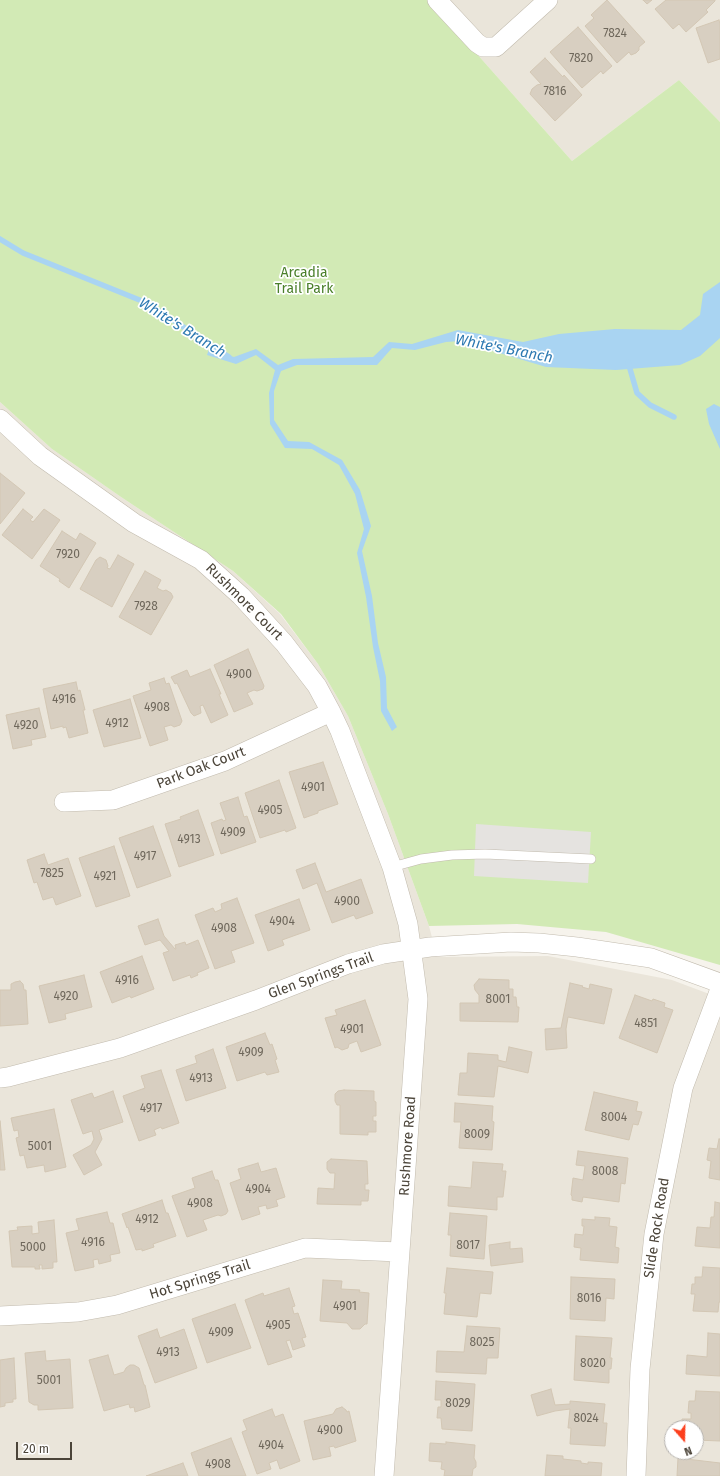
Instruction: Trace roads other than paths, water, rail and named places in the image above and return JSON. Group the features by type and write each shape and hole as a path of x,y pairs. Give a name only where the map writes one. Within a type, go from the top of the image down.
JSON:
{"street":[{"path":"437,0 477,43 483,47 496,47 548,0"},
{"name":"Rushmore Court","path":"0,419 40,456 128,519 201,560 241,596 284,643 317,686 331,712 375,821"},
{"name":"Park Oak Court","path":"64,802 113,800 225,761 331,712"},
{"name":"Rushmore Road","path":"375,821 392,867 408,924 418,999 384,1476"},
{"name":"Glen Springs Trail","path":"0,1078 120,1048 256,1000 348,964 383,954 412,949 452,945 539,942 651,958 720,983"},
{"name":"Slide Rock Road","path":"636,1476 640,1369 654,1234 683,1088 720,989"},
{"name":"Hot Springs Trail","path":"0,1316 78,1312 116,1305 305,1248 399,1252"}],"lane":[{"path":"392,867 421,859 452,855 485,854 591,859"}],"water":[{"path":"720,282 720,338 700,356 680,365 616,370 546,367 460,341 446,342 415,350 392,348 377,365 297,365 281,371 274,391 274,420 288,441 309,442 342,460 360,490 371,526 362,551 372,596 378,643 386,677 387,708 397,727 392,731 381,711 380,681 357,553 364,529 355,494 339,465 312,449 285,448 270,424 269,393 275,370 256,355 236,364 207,355 209,349 234,357 256,349 278,365 293,359 373,357 389,342 412,344 458,330 523,342 559,334 615,329 681,330 700,315 703,294"},
{"path":"714,404 720,407 720,449 709,424 706,409"}],"waterway":[{"name":"White's Branch","path":"0,239 23,253 147,303 229,357"},
{"path":"628,362 637,393 650,405 674,417"}],"park label":[{"name":"Arcadia Trail Park","path":"304,282"}]}
